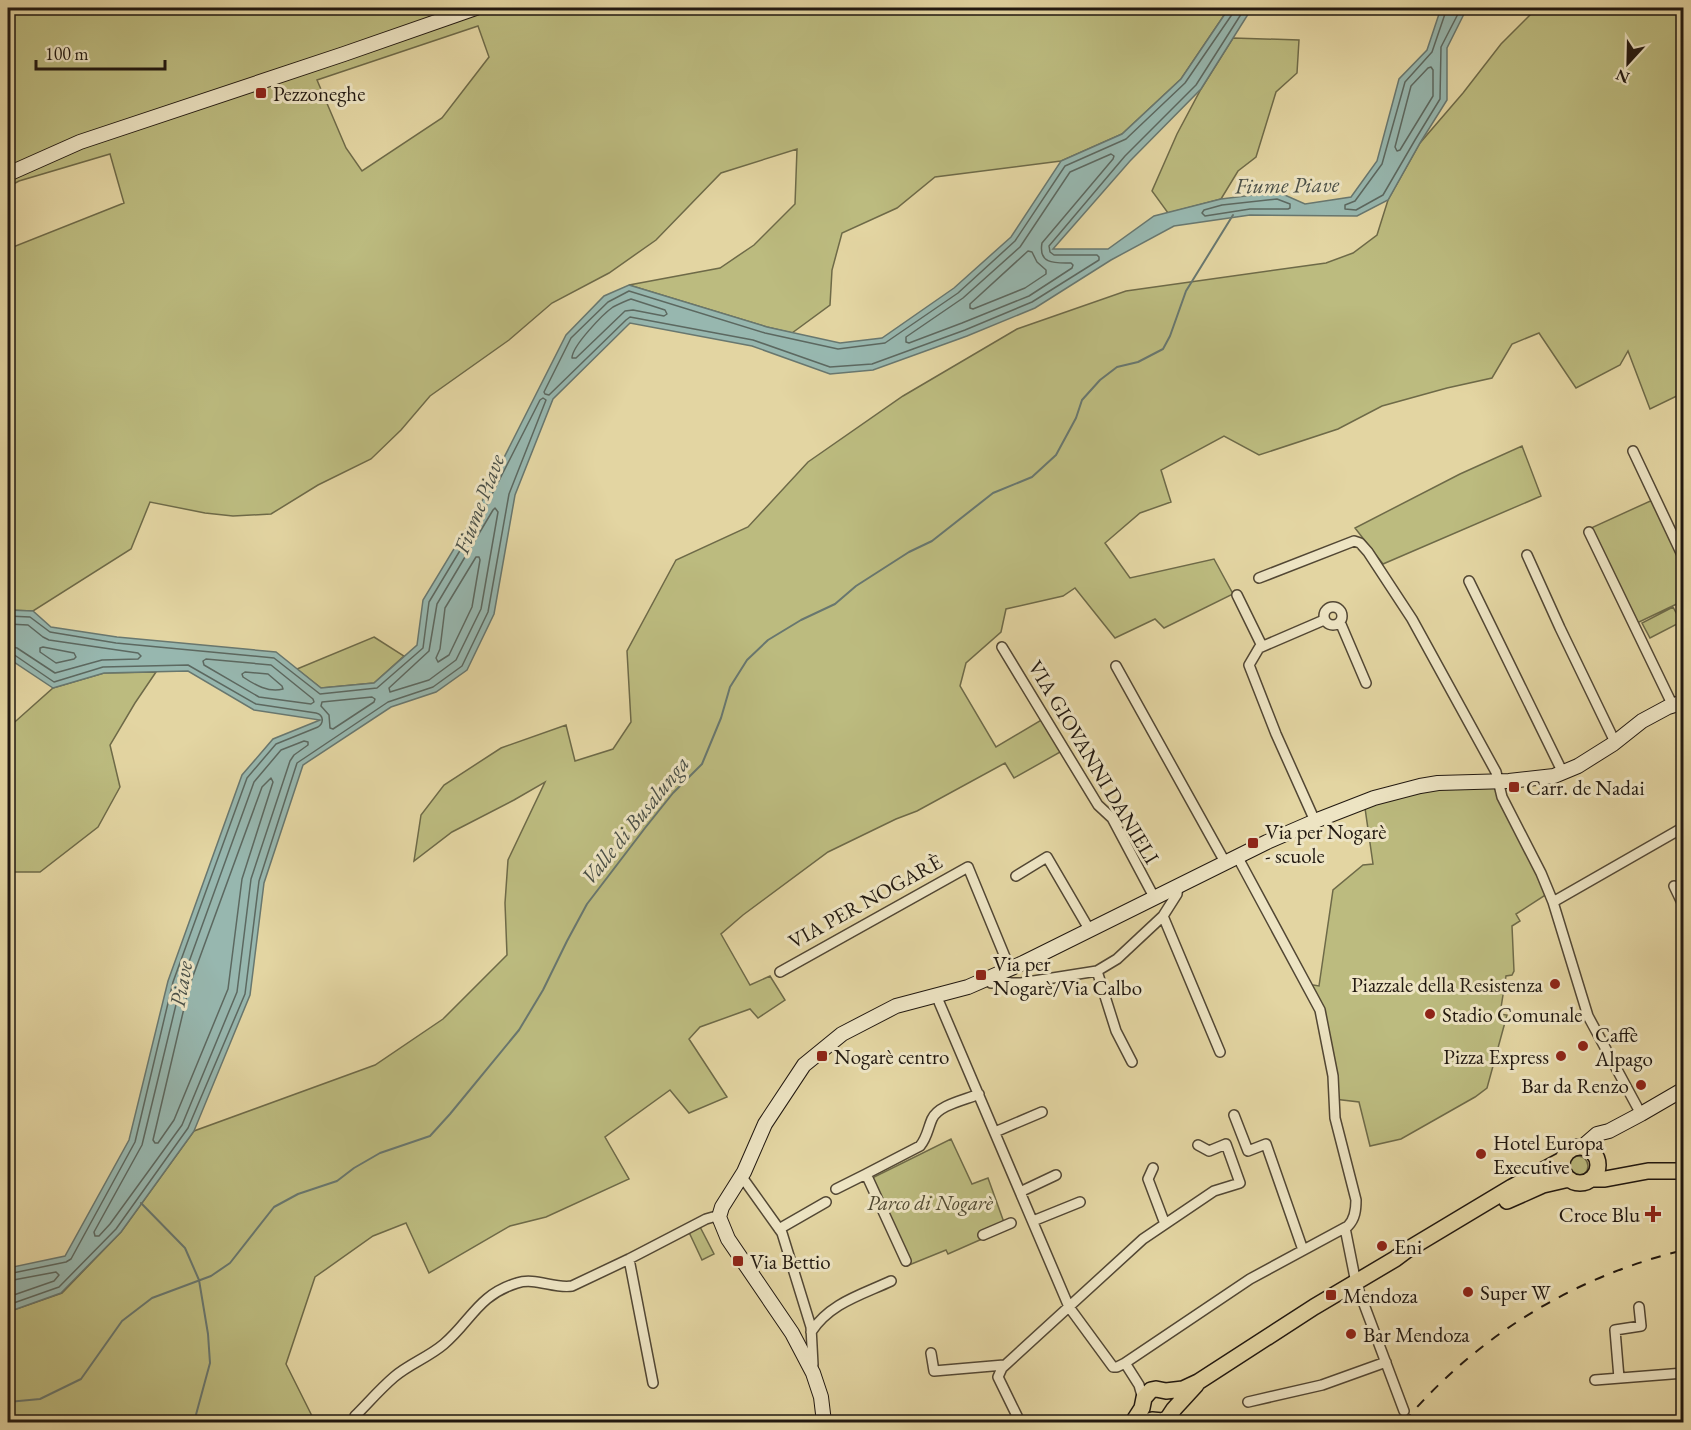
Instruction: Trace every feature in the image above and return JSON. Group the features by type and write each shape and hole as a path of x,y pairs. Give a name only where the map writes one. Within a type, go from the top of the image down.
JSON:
{"main road":[{"path":"1133,1422 1149,1402 1198,1382 1407,1250 1503,1192 1562,1160 1568,1151 1577,1147 1591,1161 1606,1170 1628,1174 1648,1171 1683,1171"},
{"path":"1562,1160 1562,1170 1569,1179 1580,1183 1591,1161"},
{"path":"1395,1259 1410,1255 1503,1202 1543,1185 1569,1179"},
{"path":"1149,1402 1157,1421 1168,1418 1198,1382"},
{"path":"1149,1402 1173,1398 1174,1409"}],"street":[{"path":"8,174 80,142 355,51 476,8"},
{"path":"1633,451 1683,559"},
{"path":"824,1422 821,1397 810,1367 792,1333 728,1239 721,1224 720,1214 742,1176 765,1124 806,1062 842,1034 896,1006 968,987 1010,969 1231,859 1315,821 1374,798 1419,786 1546,778 1563,773 1615,742 1642,721 1678,704 1589,532"},
{"path":"1259,578 1354,541 1360,543 1368,552 1412,620 1496,772 1502,797 1509,813 1554,902 1588,1016 1641,1114"},
{"path":"1527,555 1615,742"},
{"path":"1469,581 1563,773"},
{"path":"1237,594 1262,646"},
{"path":"1334,607 1341,613 1342,618 1336,625 1331,626 1324,620 1323,615 1329,608 1334,607"},
{"path":"1315,821 1276,734 1249,665 1262,646 1324,620"},
{"path":"1340,622 1366,683"},
{"name":"VIA GIOVANNI DANIELI","path":"1002,647 1098,805 1112,818 1154,897"},
{"path":"936,995 1069,1307 1113,1367 1125,1363 1250,1279 1345,1228 1353,1220 1356,1200 1335,1118 1333,1076 1320,1010 1116,666"},
{"path":"1554,902 1683,827"},
{"path":"1016,876 1047,857 1089,929"},
{"name":"VIA PER NOGARÈ","path":"780,972 968,867 1010,969"},
{"path":"986,979 991,983 1021,983 1096,971 1117,959 1163,916 1177,894 1179,885"},
{"path":"1674,886 1683,907"},
{"path":"1163,916 1220,1052"},
{"path":"1096,971 1116,1031 1132,1062"},
{"path":"1591,1161 1599,1139 1609,1131 1683,1089"},
{"path":"836,1189 920,1146 925,1141 932,1118 937,1111 979,1094"},
{"path":"995,1132 1042,1112"},
{"path":"1234,1114 1248,1151 1266,1144 1303,1250"},
{"path":"1020,1422 998,1377 1004,1365 1143,1239 1214,1191 1240,1183 1226,1144 1209,1150 1198,1145"},
{"path":"1153,1168 1148,1179 1165,1224"},
{"path":"866,1174 906,1261"},
{"path":"742,1176 782,1233 811,1332 813,1365 810,1367"},
{"path":"1020,1192 1056,1176"},
{"path":"779,1229 826,1202"},
{"path":"1033,1221 1080,1202"},
{"path":"354,1416 395,1376 443,1345 475,1309 489,1297 524,1281 562,1287 577,1284 720,1214"},
{"path":"983,1235 1011,1223"},
{"path":"1345,1228 1356,1283 1404,1411"},
{"path":"629,1259 653,1383"},
{"path":"811,1332 819,1320 831,1310 891,1281"},
{"path":"1619,1378 1615,1330 1641,1326 1639,1307"},
{"path":"931,1353 934,1371 1004,1365"},
{"path":"1248,1402 1323,1384 1386,1362"},
{"path":"1125,1363 1149,1402"},
{"path":"1595,1380 1683,1373"}],"green space":[{"path":"8,8 1229,8 1181,79 1122,134 1061,161 935,177 897,208 842,233 832,270 830,305 792,333 629,285 720,268 754,245 795,204 797,149 721,173 656,240 609,273 552,303 509,340 430,396 401,430 371,459 318,485 271,514 233,516 150,502 131,549 33,611 8,610 8,249 124,203 110,154 19,181 8,187","holes":["478,26 489,57 442,118 362,171 346,148 317,80"]},
{"path":"1537,8 1683,8 1683,393 1650,409 1628,351 1620,365 1576,388 1539,333 1512,344 1492,378 1382,406 1338,429 1259,455 1224,436 1161,470 1171,502 1140,513 1105,543 1130,578 1214,559 1233,594 1164,628 1155,619 1115,638 1075,588 1063,596 1006,609 1001,632 966,663 960,686 996,747 1043,719 1062,751 1014,778 1005,763 917,811 828,852 721,934 750,985 770,976 785,1000 758,1018 750,1009 700,1027 689,1039 727,1097 689,1113 670,1090 605,1137 629,1179 546,1217 510,1226 429,1273 406,1223 373,1236 315,1277 286,1364 315,1422 8,1422 8,1312 62,1293 121,1232 194,1131 375,1065 443,1019 507,955 505,903 508,860 545,782 452,832 414,861 421,815 444,785 501,748 566,725 575,761 613,749 631,722 627,651 676,560 748,527 808,462 903,396 1017,329 1126,291 1326,263 1353,253 1377,235 1388,200 1420,143 1501,44"},
{"path":"1233,38 1299,40 1297,73 1276,92 1256,157 1238,171 1221,199 1168,213 1152,191 1177,134 1201,89"},
{"path":"1522,446 1541,496 1383,564 1355,528 1460,474"},
{"path":"1657,498 1683,557 1683,601 1637,623 1591,528"},
{"path":"1673,607 1681,622 1650,638 1642,623"},
{"path":"374,637 404,656 374,683 321,688 297,669"},
{"path":"156,672 110,745 120,787 98,827 40,872 8,872 8,728 53,688 104,673"},
{"path":"1497,784 1547,894 1516,914 1520,921 1512,926 1514,971 1512,975 1506,976 1500,1014 1507,1015 1487,1088 1401,1139 1370,1146 1359,1102 1334,1099 1321,1020 1307,984 1319,986 1333,890 1363,865 1373,864 1364,801 1413,789"},
{"name":"Parco di Nogarè","path":"951,1139 972,1184 988,1178 1007,1228 948,1254 946,1250 909,1265 868,1180"},
{"path":"1574,1156 1582,1156 1588,1162 1588,1170 1582,1176 1574,1176 1568,1170 1568,1162"},
{"path":"697,1221 714,1254 702,1260 687,1228"}],"water":[{"name":"Piave","path":"1229,8 1252,8 1201,89 1130,161 1053,249 1108,249 1154,216 1221,199 1278,192 1305,204 1351,197 1377,161 1399,79 1427,50 1441,8 1467,8 1447,48 1447,100 1388,200 1357,216 1250,215 1174,226 1111,260 1035,308 967,336 873,370 830,374 752,346 630,323 553,399 515,495 494,614 467,670 436,692 391,707 303,765 264,883 250,995 194,1131 121,1232 61,1293 8,1312 8,1268 65,1256 129,1140 168,981 242,775 273,739 320,720 254,710 188,671 104,673 53,688 8,658 8,610 33,611 51,627 117,637 276,652 321,688 374,683 417,645 423,600 477,511 566,335 604,296 629,285 767,327 840,343 882,338 954,288 1011,237 1061,161 1122,134 1181,79"}],"waterway":[{"name":"Valle di Busalunga","path":"8,1402 40,1399 81,1379 122,1321 152,1298 211,1276 230,1263 274,1207 298,1194 337,1181 380,1153 430,1136 519,1030 543,990 587,904 673,793 702,764 721,718 730,687 747,660 768,640 801,620 835,604 856,586 909,552 932,541 993,493 1032,477 1056,455 1076,418 1082,400 1100,380 1117,367 1138,362 1163,349 1186,291 1233,215"},
{"path":"141,1203 185,1248 199,1280 208,1334 210,1363 194,1422"}],"railway":[{"path":"1404,1422 1432,1391 1463,1363 1495,1337 1530,1314 1604,1276 1684,1250"}],"place":[{"name":"Pezzoneghe","path":"261,93"},
{"name":"Carr. de Nadai","path":"1514,787"},
{"name":"Via per Nogarè - scuole","path":"1253,843"},
{"name":"Via per Nogarè/Via Calbo","path":"981,975"},
{"name":"Piazzale della Resistenza","path":"1555,984"},
{"name":"Stadio Comunale","path":"1430,1014"},
{"name":"Caffè Alpago","path":"1583,1046"},
{"name":"Nogarè centro","path":"822,1056"},
{"name":"Pizza Express","path":"1561,1056"},
{"name":"Bar da Renzo","path":"1641,1085"},
{"name":"Hotel Europa Executive","path":"1481,1154"},
{"name":"Croce Blu","path":"1653,1214"},
{"name":"Eni","path":"1382,1246"},
{"name":"Via Bettio","path":"738,1261"},
{"name":"Super W","path":"1468,1292"},
{"name":"Mendoza","path":"1331,1295"},
{"name":"Bar Mendoza","path":"1351,1334"}],"water label":[{"name":"Fiume Piave","path":"1287,185"},
{"name":"Fiume Piave","path":"479,504"}]}
